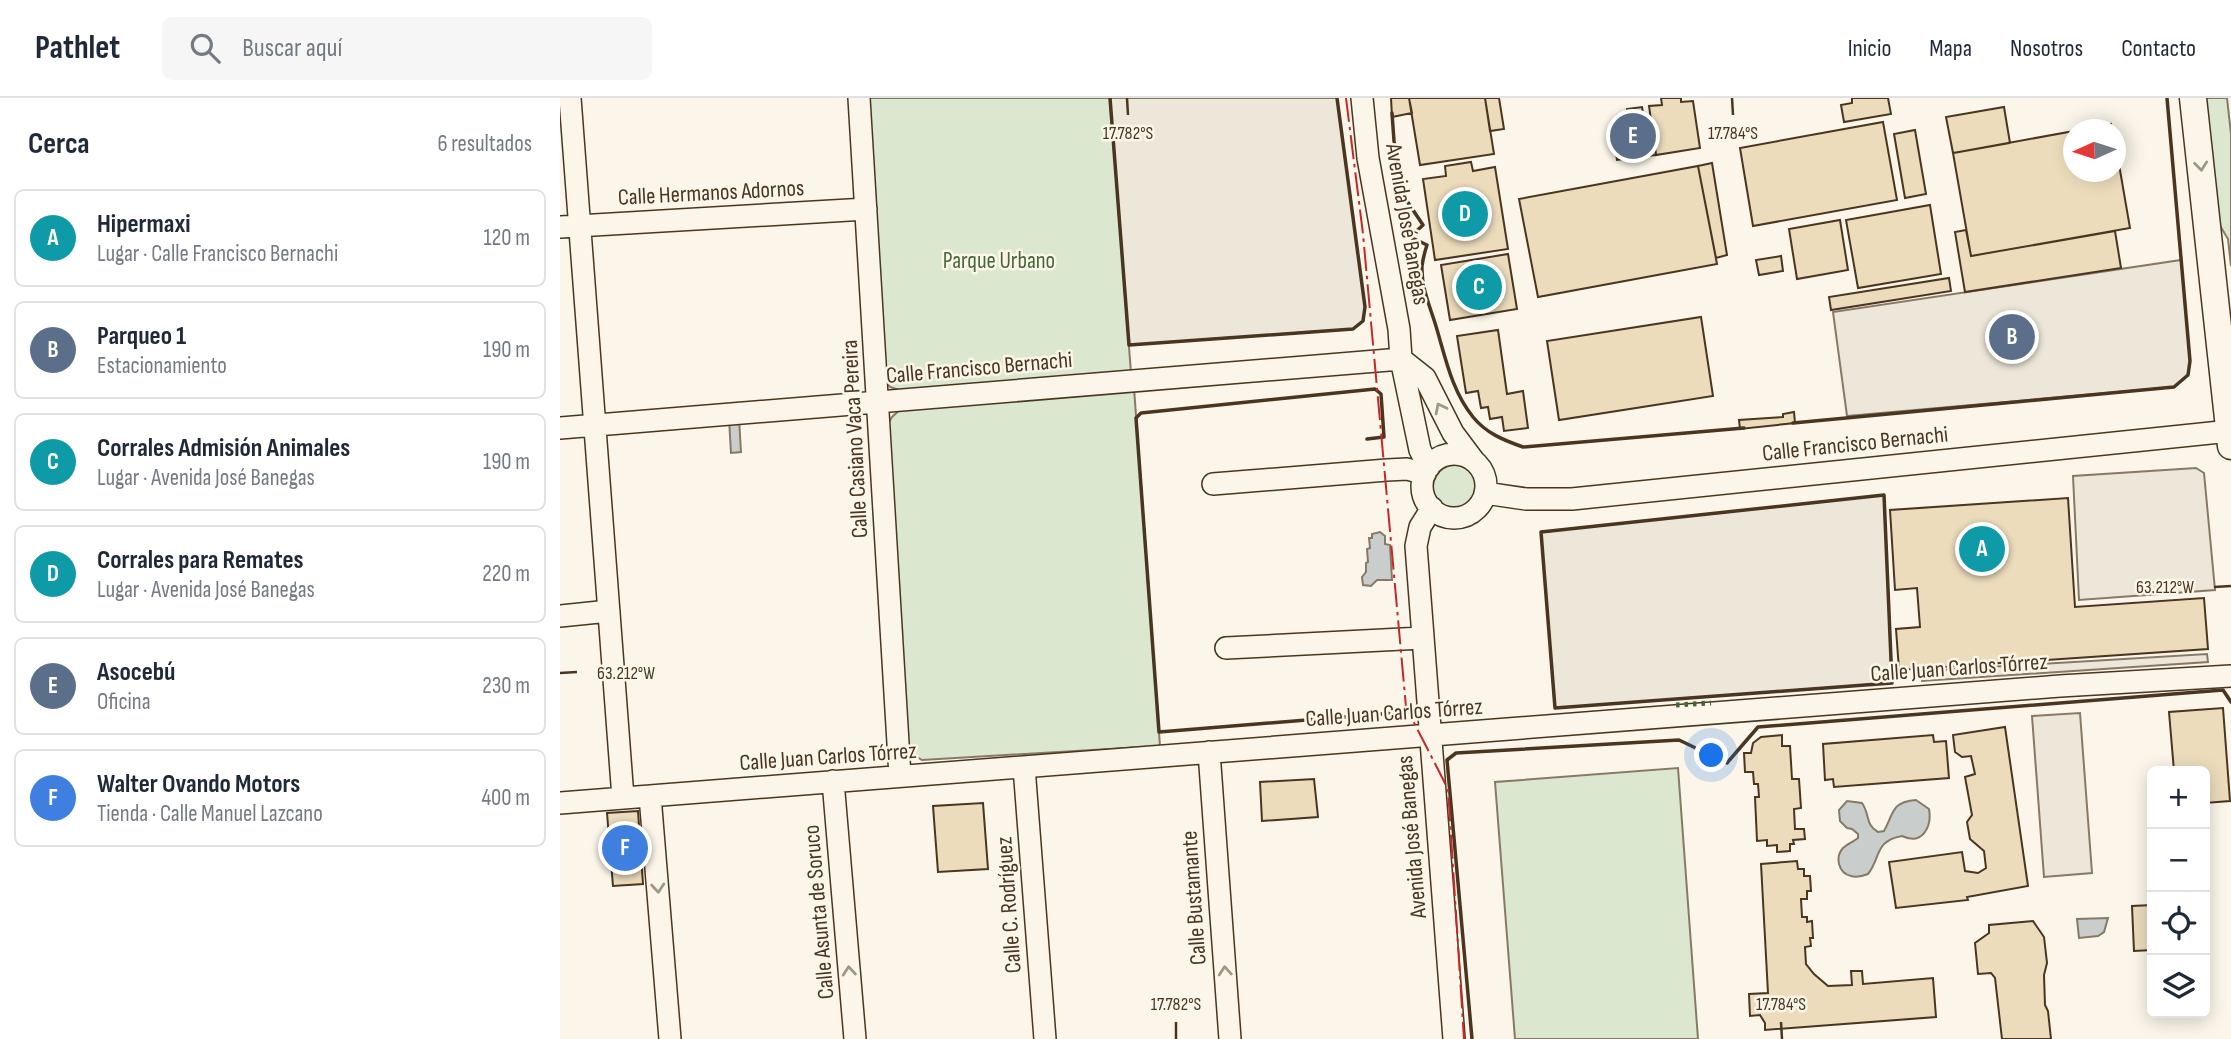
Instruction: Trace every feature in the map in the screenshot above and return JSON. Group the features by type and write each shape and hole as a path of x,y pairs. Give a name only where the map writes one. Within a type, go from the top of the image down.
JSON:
{"main road":[{"path":"2193,98 2223,295 2230,439"}],"street":[{"path":"570,98 570,226 595,425 623,798"},
{"name":"Calle Casiano Vaca Pereira","path":"859,98 900,776"},
{"name":"Avenida José Banegas","path":"1362,98 1368,159 1399,329 1401,359 1427,471"},
{"name":"Calle Hermanos Adornos","path":"570,226 866,209"},
{"path":"1401,359 1425,378 1453,433 1475,461 1485,479 1483,500 1473,512 1459,517 1444,516 1432,508 1423,488 1427,471 1440,458 1454,454 1475,461"},
{"name":"Calle Francisco Bernachi","path":"560,428 1401,359"},
{"name":"Calle Francisco Bernachi","path":"1485,493 1526,499 1572,499 2230,439"},
{"path":"1213,484 1387,470 1427,471"},
{"name":"Avenida José Banegas","path":"1432,508 1420,527 1416,546 1454,1039"},
{"path":"560,616 609,611"},
{"path":"1226,648 1422,638"},
{"name":"Calle Juan Carlos Tórrez","path":"560,803 2060,686 2231,676"},
{"name":"Calle Bustamante","path":"1209,752 1230,1039"},
{"name":"Calle C. Rodríguez","path":"1024,767 1045,1039"},
{"name":"Calle Asunta de Soruco","path":"833,781 855,1039"},
{"path":"650,796 670,1039"}],"green space":[{"name":"Parque Urbano","path":"865,98 1110,98 1131,373 902,391 890,387 884,378"},
{"path":"2206,98 2227,98 2231,134 2231,266 2228,239 2219,224"},
{"path":"1134,388 1160,746 922,760 914,755 906,741 884,430 902,408"},
{"path":"1455,465 1471,471 1477,487 1471,503 1455,509 1439,503 1433,487 1439,471"},
{"path":"1678,768 1698,1039 1515,1039 1495,782"}],"shaded area":[{"path":"1110,98 1337,98 1365,307 1363,321 1353,329 1129,345"},
{"path":"2181,260 2190,361 2188,375 2174,387 1847,416 1833,312"},
{"path":"739,418 741,452 731,453 729,419"},
{"path":"2196,468 2204,473 2215,590 2079,600 2073,476"},
{"path":"1884,495 1892,683 1555,708 1541,532"},
{"path":"1380,532 1385,536 1385,544 1390,545 1392,580 1377,580 1371,586 1363,585 1362,577 1368,562 1367,549 1370,548 1369,538"},
{"path":"2207,654 2208,662 1922,681 1922,671"},
{"path":"2080,713 2092,873 2044,877 2032,716"},
{"path":"1916,800 1929,809 1930,815 1927,828 1921,836 1902,836 1887,842 1879,851 1868,874 1855,877 1843,872 1839,856 1845,847 1858,838 1858,834 1840,821 1839,810 1847,801 1862,803 1869,823 1878,832 1884,831 1898,806"},
{"path":"2108,918 2104,932 2098,936 2079,938 2077,919"}],"building":[{"path":"1391,98 1409,98 1412,113 1392,117"},
{"path":"1409,98 1485,98 1494,154 1420,165"},
{"path":"1485,98 1499,98 1504,129 1490,131"},
{"path":"1661,98 1681,98 1681,102 1693,101 1700,148 1656,155 1649,106 1662,105"},
{"path":"1852,98 1888,98 1891,114 1844,122 1841,105 1852,103"},
{"path":"1642,107 1645,126 1652,125 1656,155 1617,160 1612,121 1628,118 1627,109"},
{"path":"2004,107 2010,143 1953,153 1946,117"},
{"path":"1883,122 1897,200 1753,226 1740,148"},
{"path":"1915,130 1926,194 1905,198 1894,134"},
{"path":"2063,133 2063,182 2122,182 2130,228 1971,256 1953,153"},
{"path":"1471,162 1473,171 1495,167 1508,249 1435,260 1423,179 1446,176 1445,166"},
{"path":"1712,163 1727,255 1716,258 1698,166"},
{"path":"1698,166 1717,264 1538,297 1519,199"},
{"path":"1930,205 1941,274 1858,288 1846,220"},
{"path":"1840,220 1848,270 1797,279 1789,229"},
{"path":"1966,230 1971,256 2115,231 2121,268 1965,292 1955,232"},
{"path":"1508,254 1517,309 1450,320 1441,265"},
{"path":"1781,256 1783,271 1759,275 1756,260"},
{"path":"1949,278 1951,291 1831,310 1829,297"},
{"path":"1701,317 1713,396 1559,420 1547,341"},
{"path":"1498,330 1507,394 1523,391 1528,428 1504,431 1502,417 1490,419 1488,407 1481,408 1478,391 1466,393 1457,336"},
{"path":"1794,412 1795,423 1740,429 1739,420 1783,417 1783,414"},
{"path":"2068,498 2075,607 2204,598 2208,649 1899,670 1896,629 1920,627 1917,588 1895,590 1890,510"},
{"path":"2223,708 2230,801 2210,803 2210,766 2174,766 2169,712"},
{"path":"2005,727 2028,886 1967,897 1968,900 1896,908 1889,862 1962,852 1965,871 1978,873 1986,868 1984,851 1970,839 1967,822 1972,815 1965,777 1975,774 1971,756 1962,757 1955,752 1953,735"},
{"path":"1782,735 1782,746 1790,746 1792,779 1799,779 1801,808 1794,809 1795,829 1804,829 1805,839 1793,840 1790,851 1777,852 1777,845 1767,846 1767,840 1757,841 1755,797 1759,797 1758,784 1754,784 1753,772 1745,772 1744,753 1751,753 1753,743 1761,737"},
{"path":"1933,735 1934,742 1946,741 1949,778 1834,787 1833,779 1825,780 1823,744"},
{"path":"1314,779 1318,817 1262,821 1260,782"},
{"path":"983,803 988,869 938,872 933,806"},
{"path":"638,811 643,884 613,886 607,813"},
{"path":"1797,861 1798,869 1804,869 1804,876 1810,876 1811,891 1807,891 1807,899 1801,899 1802,917 1807,917 1807,922 1812,921 1811,946 1805,947 1806,964 1814,974 1828,986 1852,985 1851,971 1862,971 1863,984 1933,978 1936,1017 1765,1030 1765,1023 1760,1015 1750,1016 1749,994 1768,993 1761,864"},
{"path":"2147,905 2147,950 2134,951 2132,906"},
{"path":"2033,921 2044,937 2047,963 2044,975 2045,1005 2051,1039 2002,1039 1995,978 1991,973 1978,974 1975,943 1989,933 1989,925"}],"hedge":[{"path":"1676,705 1711,703"}],"wall":[{"path":"1110,98 1129,345 1353,329 1363,321 1365,307 1337,98"},
{"path":"1793,423 2174,387 2188,375 2190,361 2167,98"},
{"path":"1392,113 1394,141 1405,198 1423,225 1410,237 1427,245 1422,266 1426,295 1454,384 1465,407 1483,427 1502,439 1523,447 1744,428"},
{"path":"1367,439 1384,437 1381,394 1375,389 1141,413 1136,418 1159,732 1405,712 1409,706"},
{"path":"1884,495 1892,683 1555,708 1541,532 1884,495"},
{"path":"1472,1039 1447,760 1456,753 1679,740 1727,763 1758,727 2223,690 2231,702"}],"power":[{"path":"1346,98 1363,234 1406,707 1448,789 1464,1039"}],"place":[{"name":"Asocebú","path":"1633,136"},
{"name":"Corrales para Remates","path":"1465,214"},
{"name":"Corrales Admisión Animales","path":"1479,287"},
{"name":"Parqueo 1","path":"2012,337"},
{"name":"Hipermaxi","path":"1982,549"},
{"name":"Walter Ovando Motors","path":"625,848"}]}
